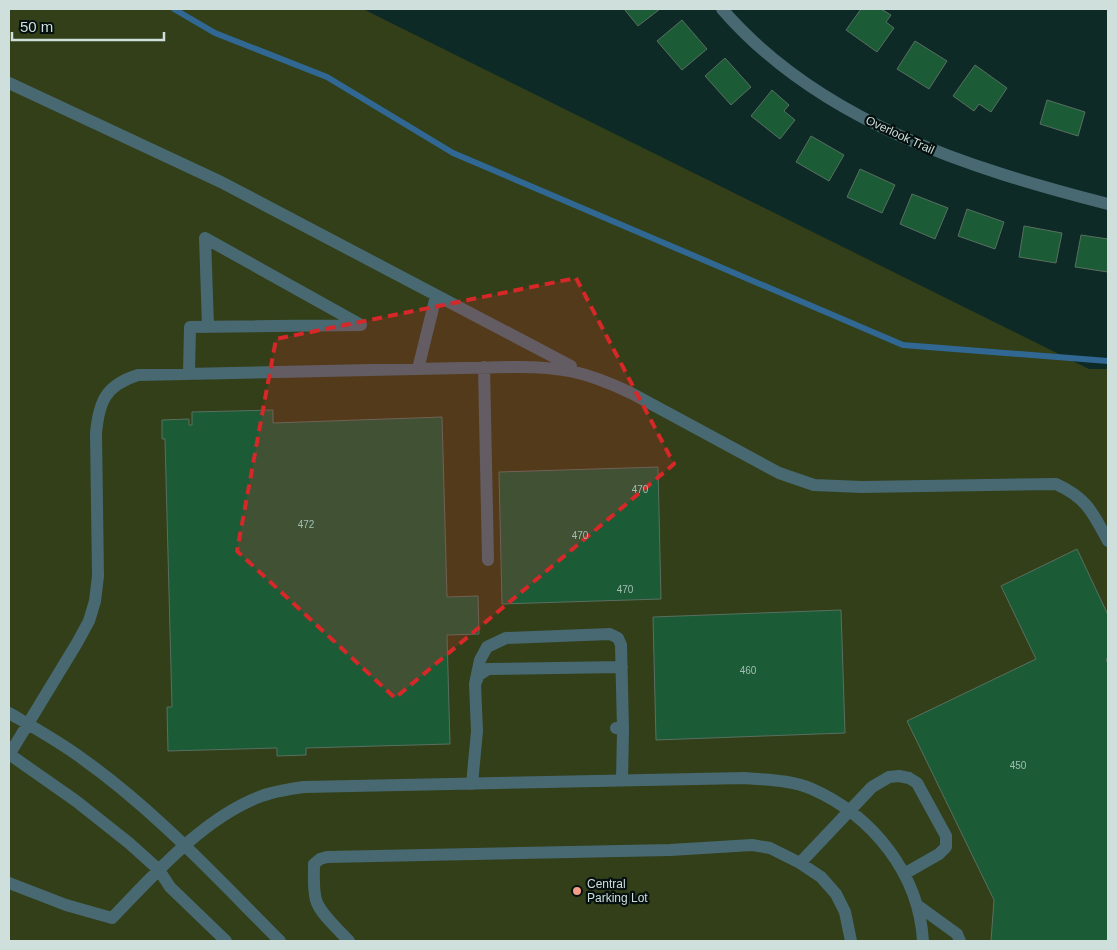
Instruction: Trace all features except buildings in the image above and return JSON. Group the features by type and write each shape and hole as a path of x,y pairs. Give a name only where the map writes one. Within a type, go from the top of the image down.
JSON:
{"street":[{"name":"Overlook Trail","path":"722,9 754,43 790,72 854,113 893,133 965,163 1108,204"},
{"path":"9,83 220,182 587,374 631,393 779,473 814,485 862,487 1056,484 1073,491 1084,502 1108,541"},
{"path":"189,374 190,327 361,324 205,238 208,326"},
{"path":"418,369 436,296"},
{"path":"484,367 488,560"},
{"path":"226,941 170,887 159,870 129,843 76,801 9,755 81,636 89,621 96,600 98,576 96,433 98,415 102,403 112,388 128,378 145,374 551,367 587,374"},
{"path":"472,784 477,731 475,684 480,660 487,647 506,638 610,634 618,638 621,645 622,667 618,729 622,780"},
{"path":"475,684 479,675 488,669 622,667"},
{"path":"9,713 65,747 109,778 186,846 280,941"},
{"path":"800,863 872,787 889,777 899,776 909,778 917,783 946,836 946,847 938,854 904,874"},
{"path":"9,883 66,905 112,918 159,870 186,846 230,812 260,797 281,790 304,787 622,780 745,778 778,780 811,789 850,811 868,826 889,849 904,874 917,905 923,941"},
{"path":"349,941 319,908 316,901 314,864 320,859 327,857 670,850 752,846 770,848 800,863 821,877 836,894 845,912 851,941"},
{"path":"917,905 957,934 960,941"}],"highlighted area":[{"path":"576,278 674,464 395,698 237,551 276,339"}],"green space":[{"path":"9,9 363,9 1089,369 1108,369 1108,941 9,941"}],"waterway":[{"path":"174,9 215,33 327,77 453,153 903,345 1108,361"}],"place":[{"name":"Central Parking Lot","path":"577,891"}]}
